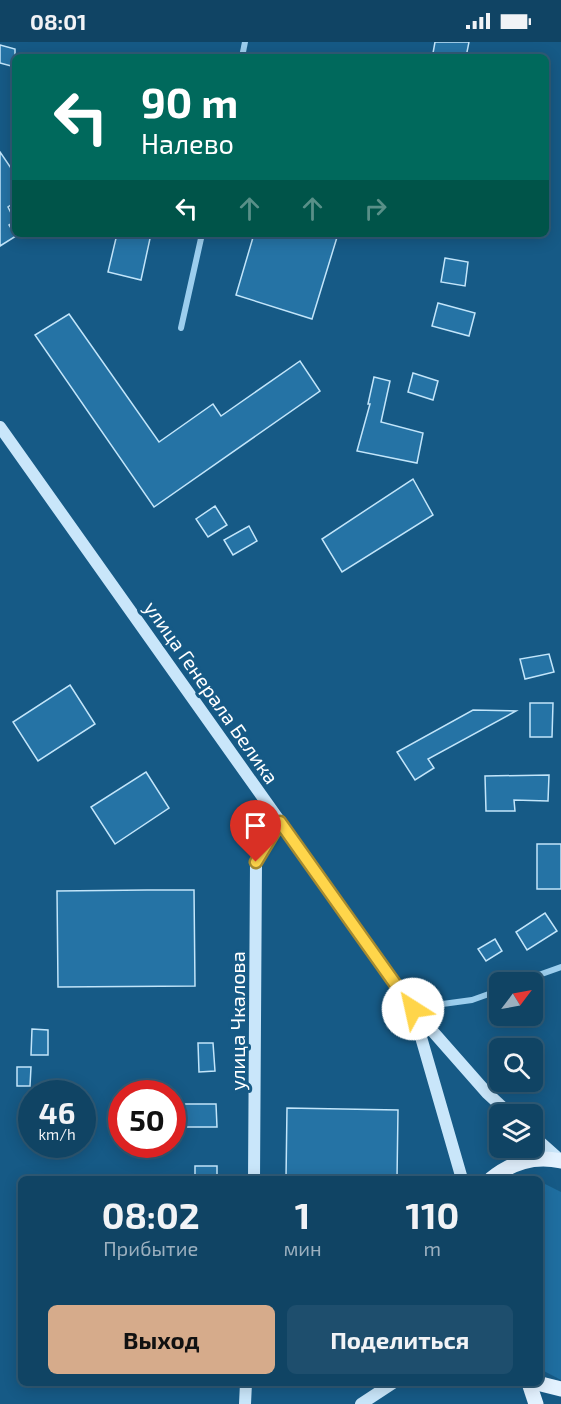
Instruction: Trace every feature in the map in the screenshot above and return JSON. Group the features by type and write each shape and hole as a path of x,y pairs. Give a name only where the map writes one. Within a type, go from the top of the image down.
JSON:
{"main road":[{"name":"улица Генерала Белика","path":"0,427 413,1009"},
{"name":"улица Чкалова","path":"254,1176 256,862 280,822"},
{"path":"413,1009 499,1104"},
{"path":"413,1009 461,1176"},
{"path":"543,1145 560,1161"},
{"path":"496,1176 519,1162 538,1158 560,1161"},
{"path":"543,1384 561,1389"},
{"path":"245,1404 246,1386"},
{"path":"361,1404 388,1386"},
{"path":"530,1386 536,1404"}],"street":[{"path":"181,328 201,237"},
{"path":"543,973 561,967"},
{"path":"413,1009 472,1000 489,994"}],"shaded area":[{"path":"543,1185 561,1192 561,1380 543,1371"}],"building":[{"path":"435,42 469,42 467,54 433,53"},
{"path":"0,45 15,49 15,54 12,54 12,66 0,63"},
{"path":"0,152 12,170 12,204 8,207 12,215 12,223 9,225 12,237 14,237 0,246"},
{"path":"116,237 150,237 141,280 108,272"},
{"path":"253,237 337,237 312,319 236,295"},
{"path":"445,258 468,262 465,286 441,282"},
{"path":"438,303 475,313 469,336 432,326"},
{"path":"69,314 159,442 213,404 221,416 300,361 320,391 154,507 35,335"},
{"path":"413,373 438,381 433,400 408,392"},
{"path":"374,377 390,381 381,422 423,433 417,463 357,451 370,404 368,404"},
{"path":"413,479 433,515 342,572 322,539"},
{"path":"215,506 227,525 208,537 196,519"},
{"path":"249,526 257,541 233,555 224,540"},
{"path":"549,654 554,672 525,679 520,659"},
{"path":"70,685 95,724 38,761 13,722"},
{"path":"530,703 553,703 552,737 530,737"},
{"path":"473,710 516,711 428,759 434,768 415,780 397,752"},
{"path":"146,772 169,808 115,844 91,807"},
{"path":"549,775 548,801 514,800 515,811 486,811 485,776"},
{"path":"537,844 561,844 561,889 537,889"},
{"path":"194,890 195,986 58,987 57,891"},
{"path":"545,913 557,931 527,950 516,932"},
{"path":"495,939 502,951 486,961 478,949"},
{"path":"32,1029 48,1030 48,1055 31,1055"},
{"path":"198,1043 213,1043 215,1071 199,1072"},
{"path":"17,1067 31,1067 30,1080 18,1080 17,1086"},
{"path":"186,1104 216,1104 217,1127 186,1127"},
{"path":"287,1108 398,1110 397,1176 286,1176"},
{"path":"195,1166 217,1166 217,1176 195,1176"}],"route":[{"path":"256,862 280,822 413,1009"}]}
